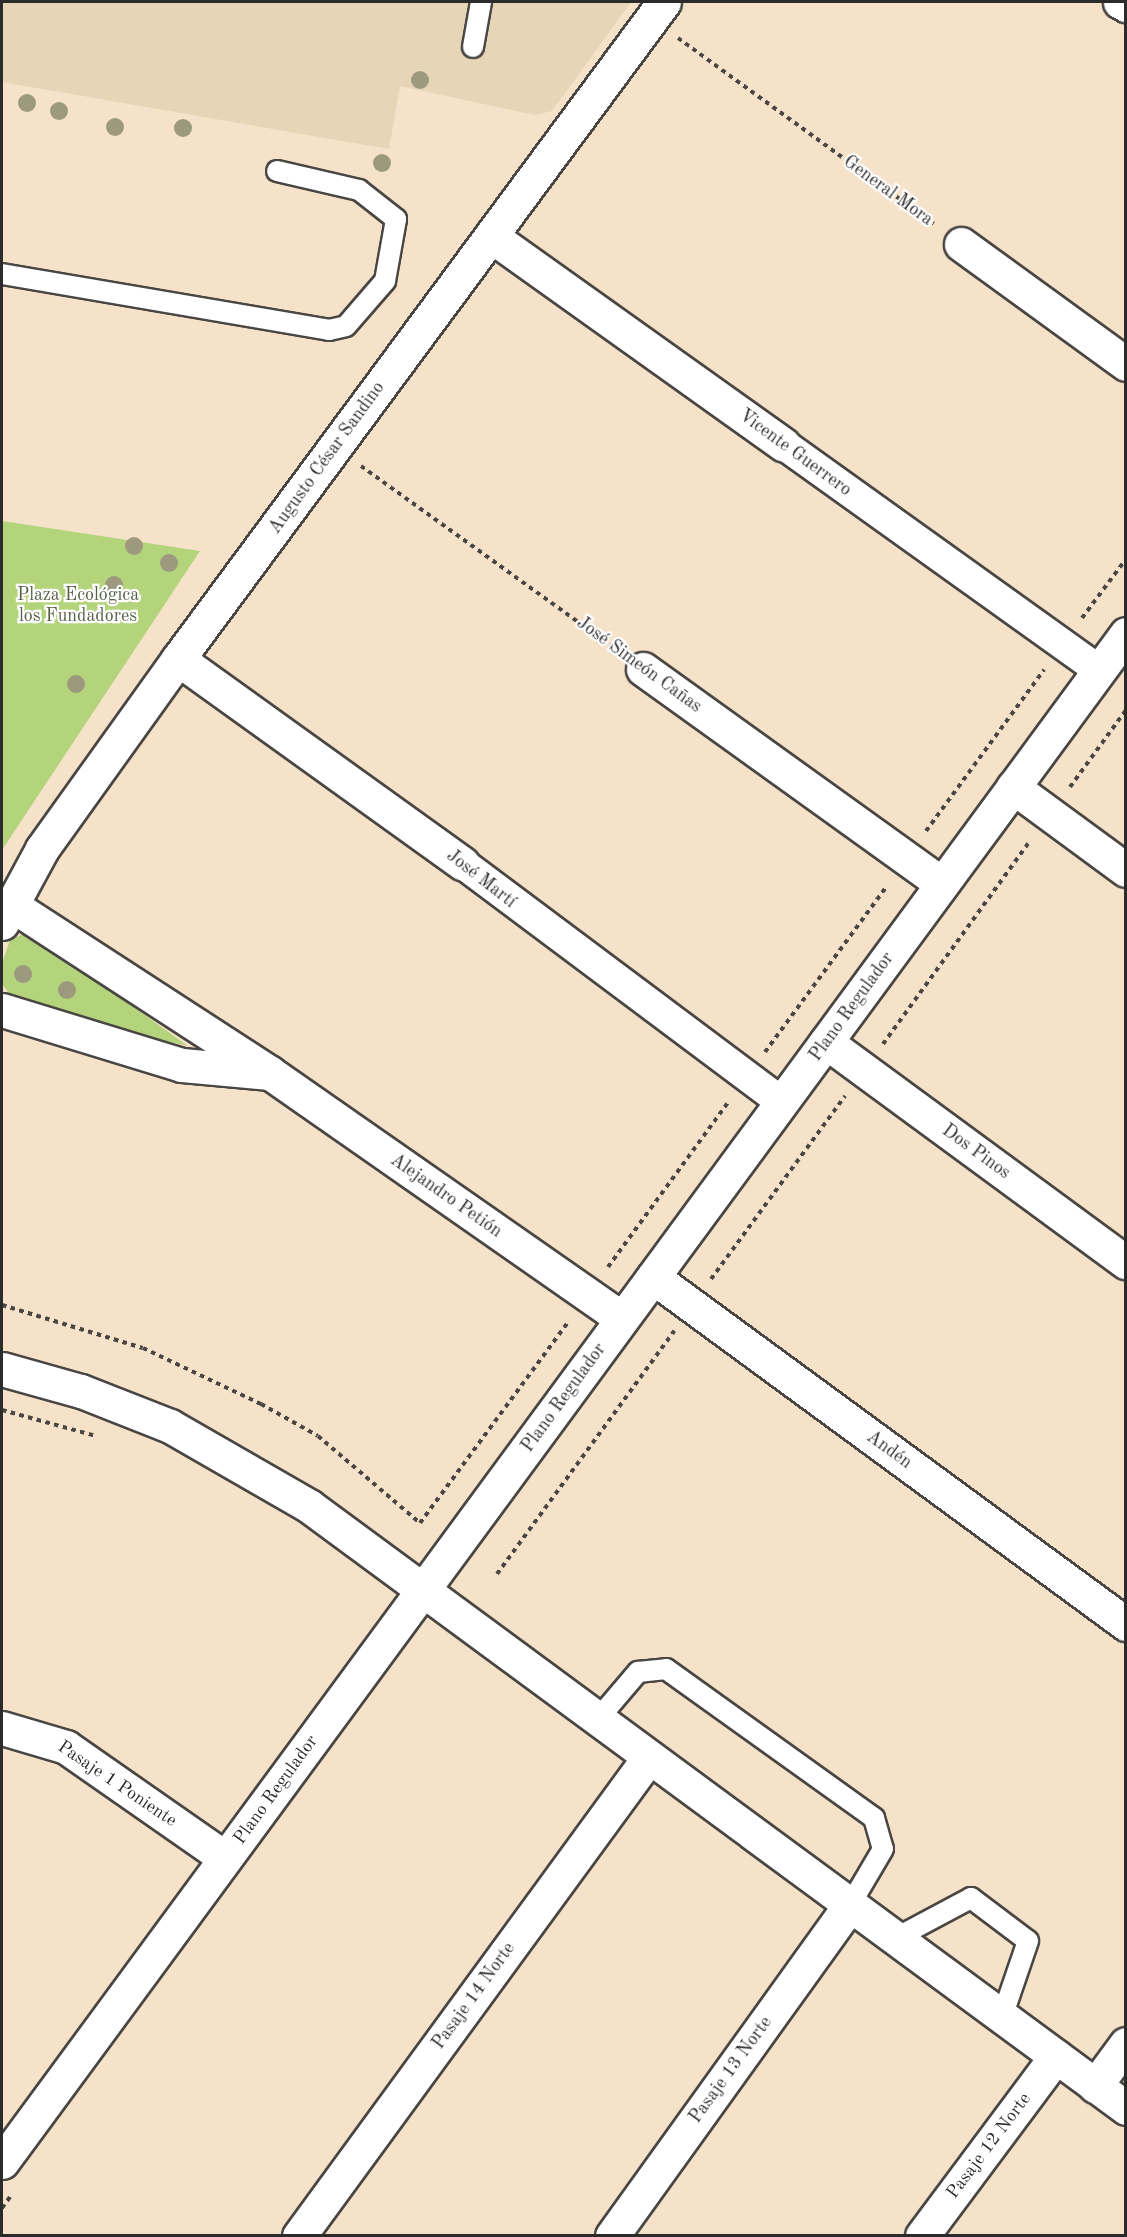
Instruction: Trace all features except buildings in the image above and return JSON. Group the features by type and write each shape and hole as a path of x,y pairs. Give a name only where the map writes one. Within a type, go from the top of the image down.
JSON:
{"street":[{"path":"1120,2 1125,5"},
{"name":"Augusto César Sandino","path":"6,914 42,849 178,659 658,10"},
{"name":"Vicente Guerrero","path":"491,236 1099,670"},
{"path":"962,244 1125,364"},
{"name":"Plano Regulador","path":"2,2162 1125,634"},
{"name":"José Martí","path":"178,659 462,863 782,1102"},
{"name":"José Simeón Cañas","path":"643,669 942,884"},
{"path":"1013,787 1125,870"},
{"name":"Alejandro Petión","path":"6,914 270,1073 622,1319"},
{"name":"Alejandro Petión","path":"2,1010 182,1065 270,1073"},
{"name":"Dos Pinos","path":"826,1042 1125,1262"},
{"name":"Andén","path":"652,1277 1125,1624"},
{"path":"2,1369 124,1406 204,1443 309,1506 1125,2108"},
{"name":"Pasaje 1 Poniente","path":"2,1728 66,1747 225,1858"},
{"name":"Pasaje 14 Norte","path":"299,2235 649,1756"},
{"name":"Pasaje 13 Norte","path":"612,2235 850,1905"},
{"path":"1095,2086 1125,2044"},
{"name":"Pasaje 12 Norte","path":"922,2235 1056,2056"}],"lane":[{"path":"473,47 481,2"},
{"path":"2,274 329,330 346,326 385,281 396,219 359,190 278,171"},
{"path":"598,1719 638,1672 666,1669 874,1818 883,1849 850,1905"},
{"path":"896,1938 971,1898 1028,1941 1002,2017"}],"path":[{"name":"General Mora","path":"658,10 962,244"},
{"name":"José Simeón Cañas","path":"335,447 643,669"},
{"path":"2,1305 143,1348 261,1404 318,1436 420,1523 1125,559"},
{"path":"497,1574 1125,710"},
{"path":"2,1410 102,1438"}],"shaded area":[{"path":"2,2 631,2 552,111 535,115 400,86 389,149 2,82"}],"green space":[{"name":"Plaza Ecológica los Fundadores","path":"2,521 200,551 2,850"},
{"path":"28,932 188,1046 19,1007 2,984 2,963 10,940"}]}
